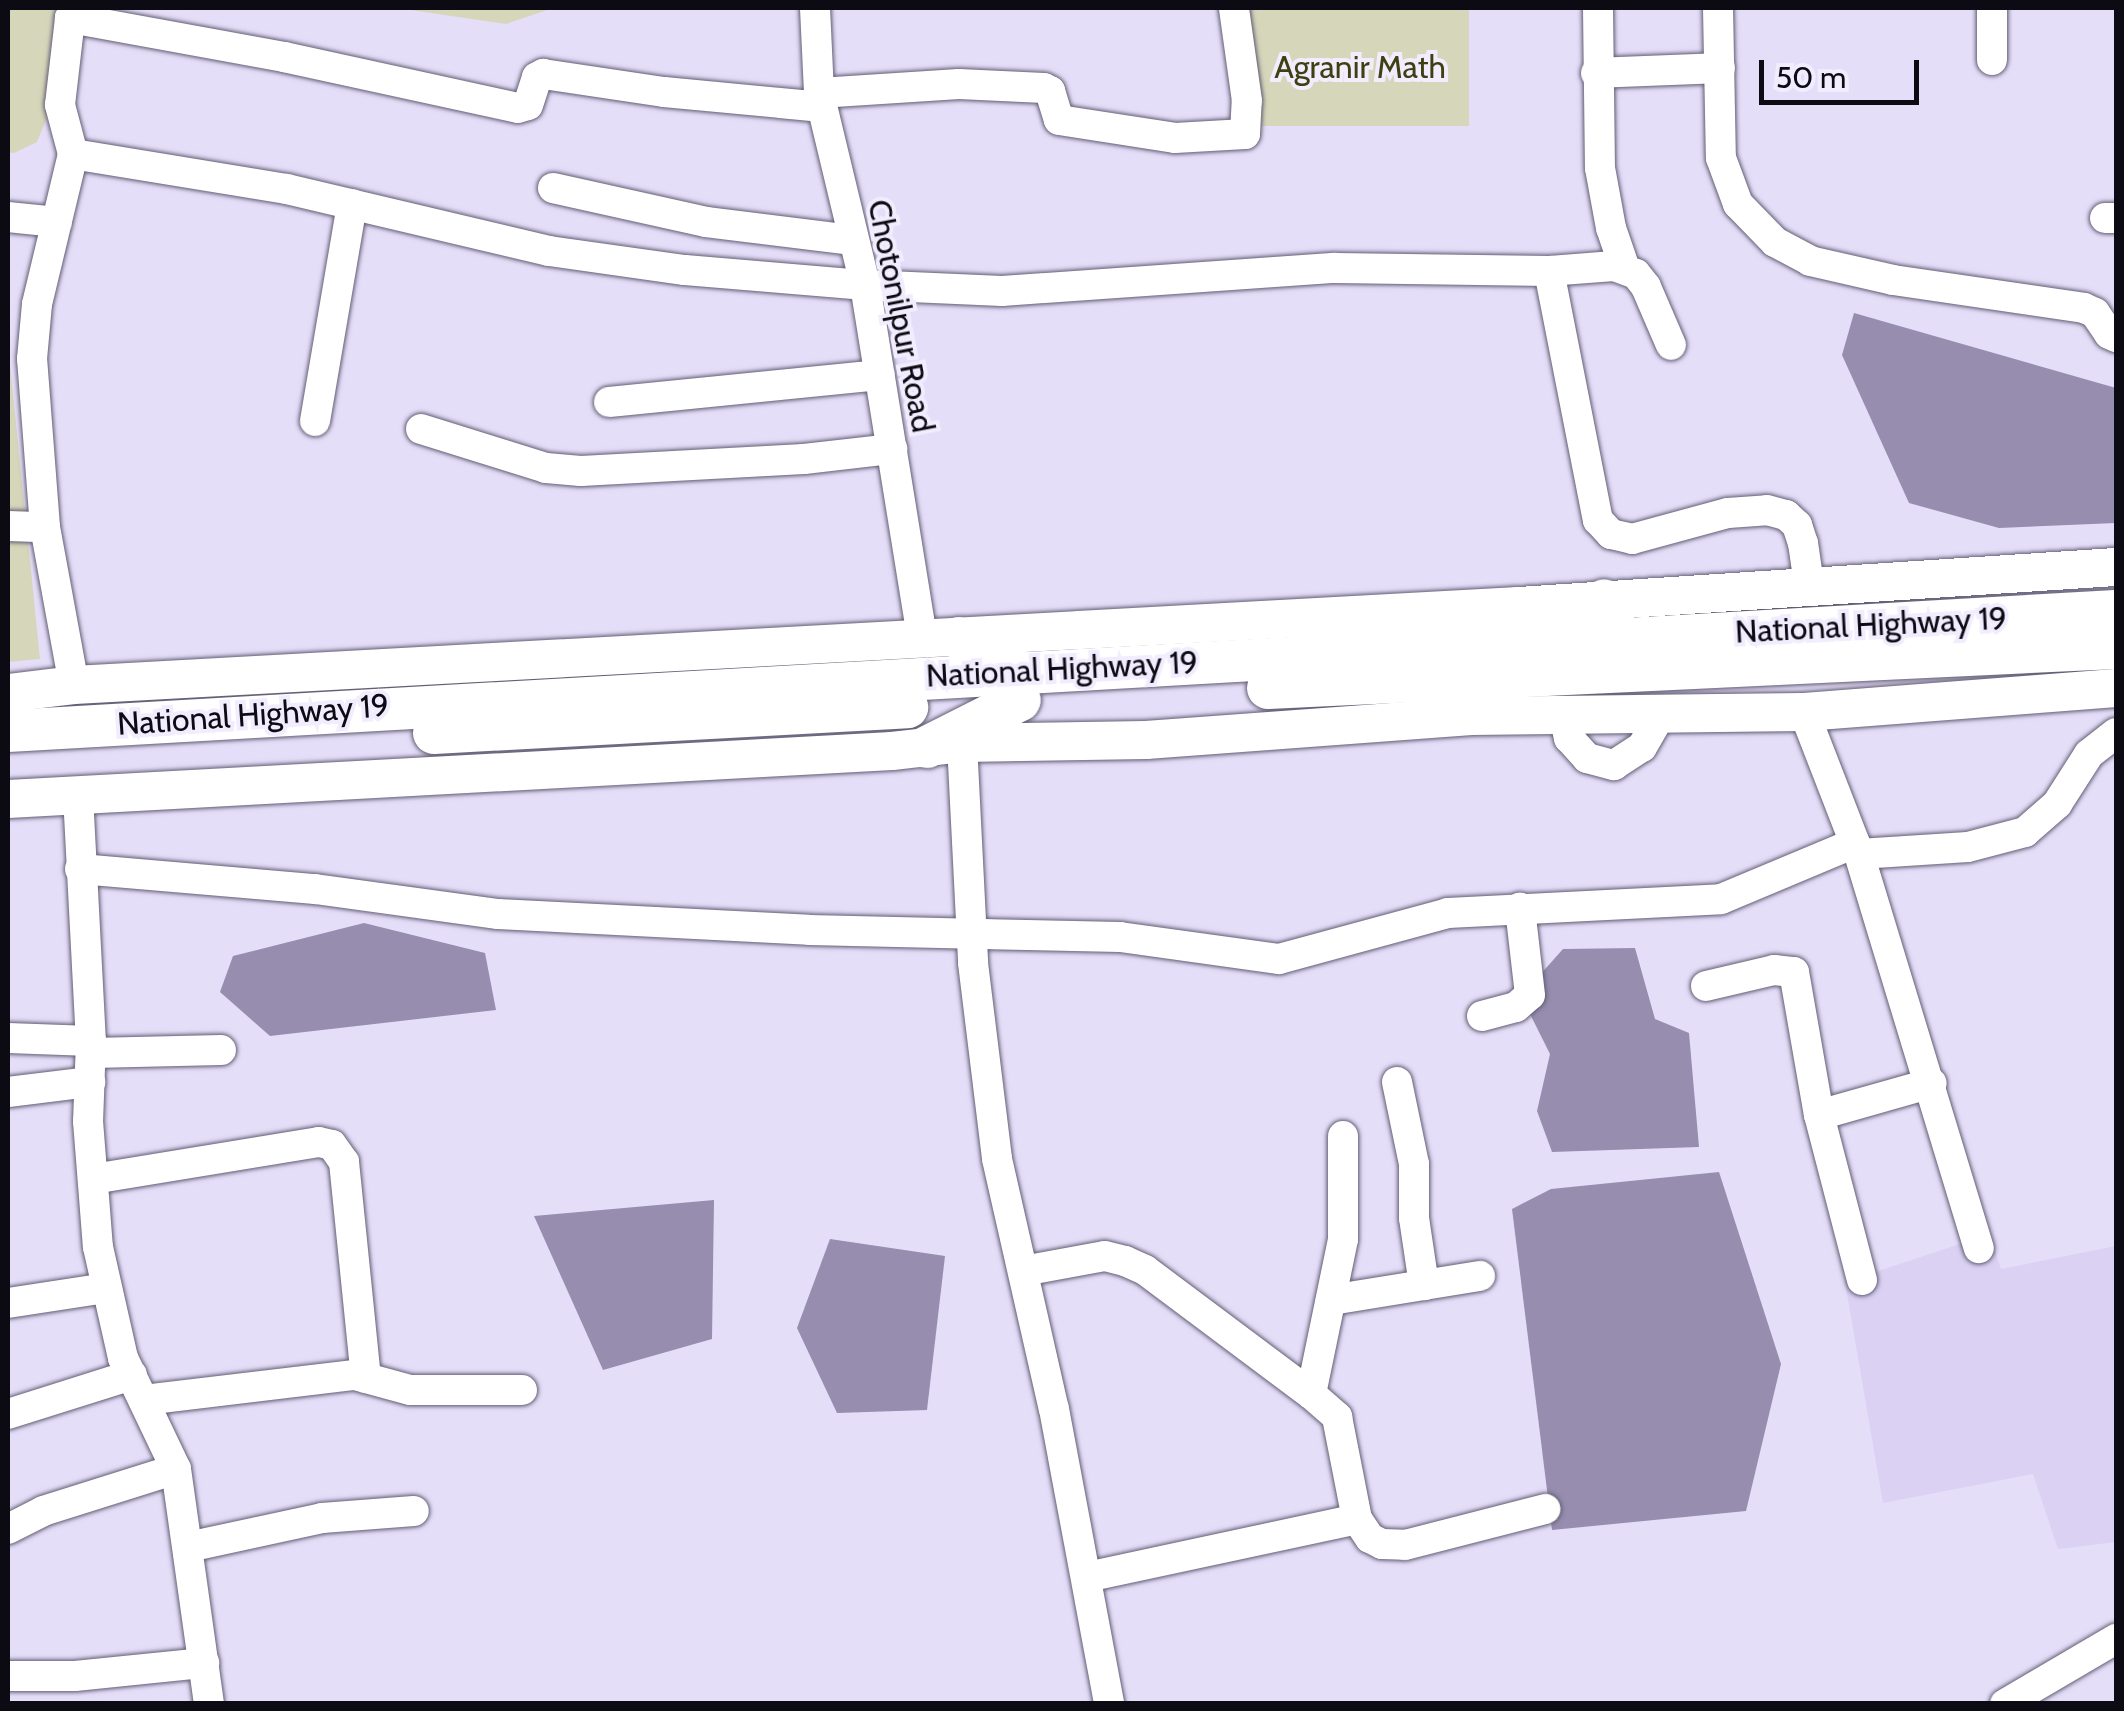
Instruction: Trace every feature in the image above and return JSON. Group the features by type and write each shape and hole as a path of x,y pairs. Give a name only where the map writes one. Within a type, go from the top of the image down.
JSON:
{"highway":[{"name":"National Highway 19","path":"8,731 1018,686 1601,620 2116,611"},
{"path":"941,638 1018,686"},
{"path":"8,759 1018,686 2116,648"},
{"path":"944,745 1018,686"}],"main road":[{"path":"8,693 74,685 941,638 1601,620 1809,584 2116,567"},
{"path":"8,798 944,745 1146,740 1472,716 1804,712 2116,688"}],"street":[{"name":"Chotonilpur Road","path":"815,8 821,100 865,286 892,448 941,638"},
{"path":"74,685 45,527 32,358 37,304 73,154 60,105 75,13 518,108 528,106 537,77 543,74 664,92 821,100 959,84 1044,88 1050,91 1059,120 1175,138 1245,134 1247,101 1234,8"},
{"path":"1598,8 1600,168 1611,228 1625,269 1646,286 1671,345"},
{"path":"1718,8 1721,158 1738,204 1775,242 1810,261 1894,280 2084,308 2095,313 2109,334 2116,337"},
{"path":"1992,8 1992,60"},
{"path":"1596,74 1720,68"},
{"path":"73,154 287,189 549,251 685,270 865,286 1002,290 1335,268 1625,269"},
{"path":"553,188 706,222 853,240"},
{"path":"315,420 352,204"},
{"path":"8,217 56,222"},
{"path":"1549,271 1598,520 1611,534 1632,538 1728,513 1767,510 1786,515 1796,525 1803,544 1809,584"},
{"path":"608,402 880,375"},
{"path":"421,429 546,468 581,471 804,459 892,448"},
{"path":"8,526 45,527"},
{"path":"1804,712 1857,848 1932,1083 1979,1248"},
{"path":"80,869 315,889 498,914 971,935 1120,937 1280,959 1448,913 1722,899 1857,848 1968,846 2025,832 2057,804 2088,754 2116,733"},
{"path":"944,745 997,1158 1087,1576 1109,1704"},
{"path":"78,795 91,1059 92,1179 106,1288 138,1387 176,1468 209,1704"},
{"path":"1482,1016 1516,1007 1530,995 1520,908"},
{"path":"1706,986 1774,970 1794,972 1820,1115 1862,1280"},
{"path":"8,1038 91,1059"},
{"path":"8,1092 91,1059 221,1050"},
{"path":"1397,1082 1414,1164 1414,1218 1424,1285"},
{"path":"1820,1115 1932,1083"},
{"path":"1311,1394 1342,1238 1343,1136"},
{"path":"92,1179 319,1142 332,1144 344,1162 366,1378"},
{"path":"1023,1271 1105,1256 1125,1260 1145,1270 1311,1394 1337,1417 1356,1519 1370,1538 1382,1544 1406,1545 1545,1509"},
{"path":"1331,1300 1480,1276"},
{"path":"8,1303 106,1288"},
{"path":"8,1414 138,1387 366,1378 410,1390 522,1390"},
{"path":"8,1529 43,1512 176,1468"},
{"path":"188,1547 303,1522 414,1511"},
{"path":"1087,1576 1356,1519"},
{"path":"2005,1704 2116,1639"},
{"path":"8,1676 75,1676 204,1662"}],"shaded area":[{"path":"1854,313 2116,388 2116,523 1999,528 1909,503 1842,355"},
{"path":"364,923 485,953 496,1010 270,1036 220,992 233,956"},
{"path":"1635,948 1655,1019 1689,1033 1699,1147 1552,1152 1537,1111 1550,1054 1521,996 1563,949"},
{"path":"1719,1172 1781,1364 1746,1511 1552,1530 1512,1209 1551,1189"},
{"path":"714,1200 712,1339 603,1370 534,1216"},
{"path":"1990,1234 2001,1269 2116,1246 2116,1542 2058,1549 2033,1474 1883,1503 1845,1282"},
{"path":"830,1239 945,1256 927,1410 837,1413 797,1328"}],"green space":[{"path":"8,8 91,8 37,142 14,153 8,152"},
{"path":"397,8 553,8 506,24"},
{"name":"Agranir Math","path":"1247,8 1469,8 1469,126 1247,126"},
{"path":"8,345 40,659 8,662"}]}
